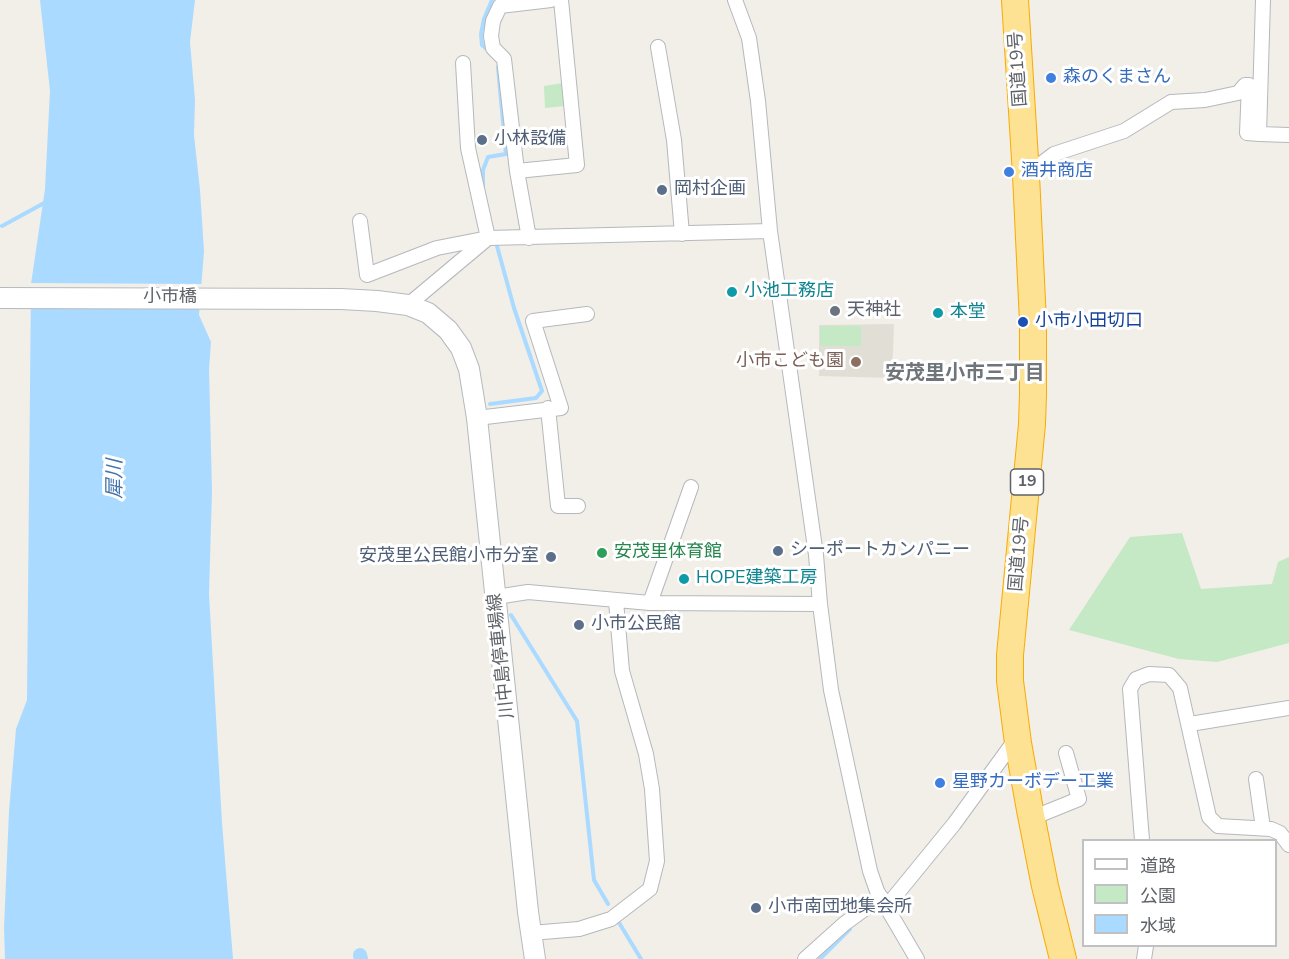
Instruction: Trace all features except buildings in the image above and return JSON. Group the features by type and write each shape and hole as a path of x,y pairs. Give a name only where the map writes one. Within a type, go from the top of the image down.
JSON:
{"highway":[{"name":"国道19号","path":"1015,0 1033,322 1033,394 1010,655 1010,681 1018,742 1044,886 1063,959"}],"main road":[{"name":"小市橋","path":"0,298 341,299"},
{"name":"川中島停車場線","path":"341,299 408,305 428,314 448,330 461,348 471,378 535,959"}],"street":[{"path":"529,238 517,171 504,59 493,48 491,36 493,21 501,6 551,0"},
{"path":"517,171 577,165 561,0"},
{"path":"735,0 749,38 758,101 770,231 816,555 831,690 870,871 884,902 916,959"},
{"path":"1259,134 1263,0"},
{"path":"658,47 674,140 682,234"},
{"path":"463,63 468,148 488,238"},
{"path":"1026,175 1054,154 1124,131 1171,102 1205,100 1238,93 1245,85 1249,85 1247,133 1289,135"},
{"path":"360,221 367,275 437,248 488,238 770,231"},
{"path":"408,305 488,238"},
{"path":"477,418 561,408 533,321 587,314"},
{"path":"548,408 558,506 578,506"},
{"path":"650,603 691,487"},
{"path":"496,597 528,592 650,603 820,604"},
{"path":"531,933 579,929 611,919 650,889 657,861 652,789 646,754 622,671 616,601"},
{"path":"1142,839 1130,689 1136,680 1149,674 1169,675 1180,688 1190,724 1209,817 1218,826 1263,828 1280,833 1289,845"},
{"path":"1190,724 1289,708"},
{"path":"805,959 844,924 884,902 954,824 1010,747 1018,742"},
{"path":"1032,819 1079,799 1066,753"},
{"path":"1256,779 1263,828"}],"shaded area":[{"name":"小市こども園","path":"894,324 892,378 819,376 819,325"}],"green space":[{"path":"563,83 565,106 545,108 544,86"},
{"path":"820,326 861,326 861,346 820,346"},
{"path":"1182,533 1201,589 1272,584 1278,562 1289,557 1289,643 1217,662 1179,659 1069,630 1130,537"}],"water":[{"name":"犀川","path":"40,0 195,0 190,42 195,100 194,135 204,251 199,315 211,342 209,369 212,491 209,594 222,823 233,959 5,959 4,928 9,811 16,729 27,700 31,284 45,189 50,91"}],"pier":[{"path":"28,283 204,284 203,304 28,304"}],"waterway":[{"path":"489,51 482,45 481,34 492,0"},
{"path":"483,187 483,170 488,157 506,154 498,67"},
{"path":"2,226 46,202"},
{"path":"490,404 536,398 542,391 514,308 497,246"},
{"path":"511,615 577,721 594,880 608,904"},
{"path":"618,921 641,959"},
{"path":"820,959 850,929"},
{"path":"360,955 361,959"}],"place":[{"name":"森のくまさん","path":"1051,78"},
{"name":"小林設備","path":"482,140"},
{"name":"酒井商店","path":"1009,172"},
{"name":"岡村企画","path":"662,190"},
{"name":"小池工務店","path":"732,292"},
{"name":"天神社","path":"835,311"},
{"name":"本堂","path":"938,313"},
{"name":"小市小田切口","path":"1023,322"},
{"name":"小市こども園","path":"856,362"},
{"name":"シーポートカンパニー","path":"778,551"},
{"name":"安茂里体育館","path":"602,553"},
{"name":"安茂里公民館小市分室","path":"551,557"},
{"name":"HOPE建築工房","path":"684,579"},
{"name":"小市公民館","path":"579,625"},
{"name":"星野カーボデー工業","path":"940,783"},
{"name":"小市南団地集会所","path":"756,908"}],"district":[{"name":"安茂里小市三丁目","path":"965,374"}]}
